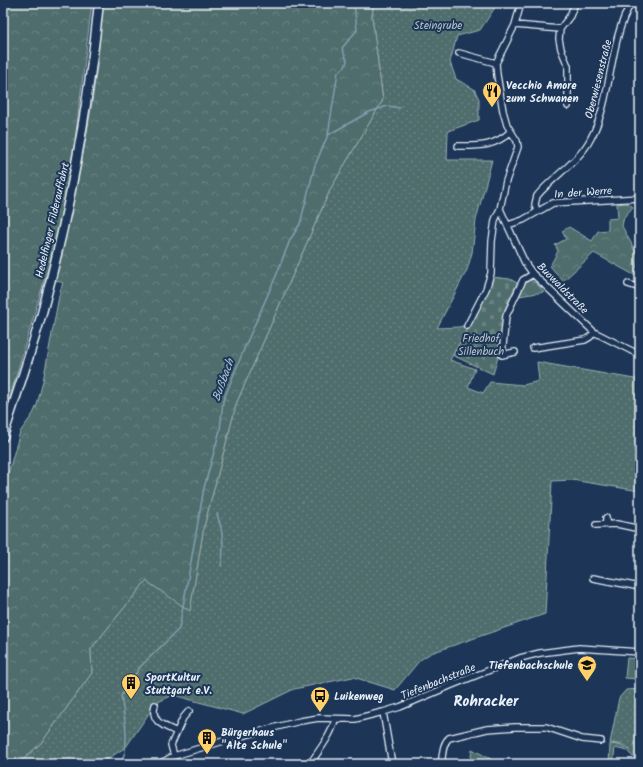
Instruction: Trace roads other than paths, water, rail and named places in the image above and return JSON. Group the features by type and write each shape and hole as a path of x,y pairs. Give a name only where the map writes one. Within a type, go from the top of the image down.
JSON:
{"main road":[{"name":"Hedelfinger Filderauffahrt","path":"3,437 42,313 68,206 88,92 99,3"}],"street":[{"path":"467,326 486,289 491,273 492,241 495,220 500,209 506,182 518,147 510,132 503,111 496,63 515,25 521,3"},
{"path":"568,106 568,66 561,50 559,39 560,30 570,16 575,3"},
{"name":"Oberwiesenstraße","path":"537,211 535,204 537,196 582,153 593,136 600,115 619,34 631,3"},
{"path":"515,25 560,30"},
{"path":"459,53 496,63"},
{"path":"458,146 494,143 510,132"},
{"name":"In der Werre","path":"508,225 523,220 552,203 640,198"},
{"name":"Buowaldstraße","path":"500,209 525,263 533,274 594,332 640,355"},
{"path":"515,352 502,355 506,316 523,280 533,274"},
{"path":"628,284 640,288"},
{"path":"533,348 585,340 594,332"},
{"path":"606,518 606,524"},
{"path":"596,525 617,524 640,528"},
{"path":"593,578 640,587"},
{"name":"Tiefenbachstraße","path":"159,764 174,756 230,739 300,721 319,718 355,719 383,712 400,707 520,658 579,648 640,652"},
{"path":"155,705 153,713 154,717 163,726 177,732"},
{"path":"174,756 171,745 183,718 189,711"},
{"path":"383,712 392,764"},
{"path":"310,764 334,725 335,719"},
{"path":"441,764 444,746 449,738 487,729 546,727 582,739 601,742"}],"waterway":[{"name":"Bußbach","path":"120,764 123,757 126,740 121,696 140,667 179,629 204,488 220,430 223,401 290,240 300,224 315,165 328,135 338,72 345,67 347,61 342,48 357,30 354,3"},
{"path":"328,135 369,112 388,106 400,108"},
{"path":"217,514 223,540 221,566"}],"place":[{"name":"Vecchio Amore zum Schwanen","path":"492,108"},
{"name":"Tiefenbachschule","path":"587,682"},
{"name":"SportKultur Stuttgart e.V.","path":"131,700"},
{"name":"Luikenweg","path":"320,713"},
{"name":"Bürgerhaus \"Alte Schule\"","path":"207,755"}],"district":[{"name":"Rohracker","path":"486,701"}],"park label":[{"name":"Steingrube","path":"438,25"},
{"name":"Friedhof Sillenbuch","path":"481,344"}]}
